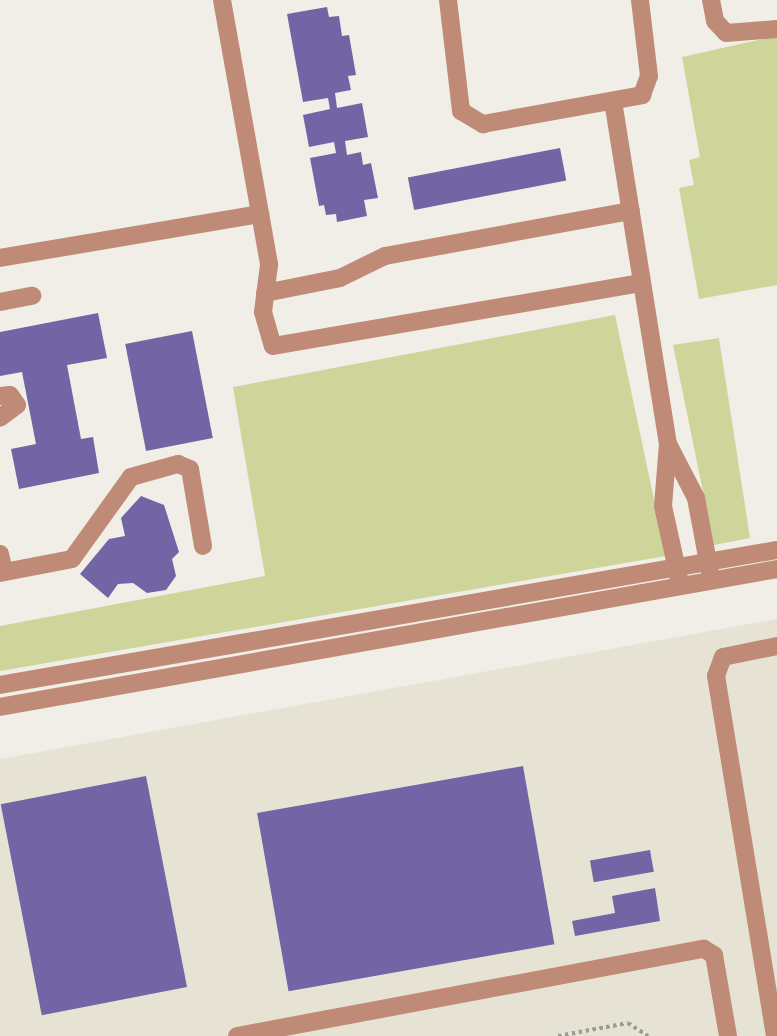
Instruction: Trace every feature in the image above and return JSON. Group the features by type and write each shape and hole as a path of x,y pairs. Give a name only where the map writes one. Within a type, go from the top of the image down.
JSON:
{"street":[{"path":"222,0 270,271 265,293 267,339 282,347 642,283"},
{"path":"449,0 458,102 466,118 483,124 642,95 649,83 640,0"},
{"path":"711,0 715,21 726,33 777,29"},
{"path":"614,101 668,444 663,506 679,577"},
{"path":"265,293 340,278 385,256 631,211"},
{"path":"0,258 260,214"},
{"path":"0,302 32,296"},
{"path":"0,396 10,395 17,405 0,418"},
{"path":"668,444 693,491 710,571"},
{"path":"0,554 2,572 72,559 131,477 178,464 190,469 203,546"},
{"path":"0,707 710,571 777,550"},
{"path":"710,571 777,569"},
{"path":"0,685 679,577"},
{"path":"775,1036 716,676 723,657 777,646"},
{"path":"237,1036 704,949 714,955 729,1036"}],"path":[{"path":"558,1036 628,1023 648,1036"}],"shaded area":[{"path":"777,619 777,1036 0,1036 0,759"}],"green space":[{"path":"777,36 777,285 699,299 679,188 694,185 689,160 700,157 682,57"},
{"path":"615,315 666,556 0,671 0,626 265,576 233,387"},
{"path":"719,338 750,538 714,545 673,345"}],"building":[{"path":"327,7 329,17 339,16 342,36 349,35 356,75 348,76 351,90 335,93 337,108 362,103 368,137 345,141 347,155 361,152 363,165 371,163 378,198 364,200 367,216 337,222 336,214 326,215 324,205 319,206 310,158 336,153 334,142 309,147 303,115 330,109 328,98 303,102 287,14"},
{"path":"560,148 566,180 414,210 408,178"},
{"path":"98,313 107,358 67,365 81,439 93,437 99,473 19,489 11,449 36,444 22,372 0,376 0,332"},
{"path":"192,331 213,438 146,451 125,344"},
{"path":"141,496 164,505 179,552 172,559 176,576 166,590 147,593 133,583 118,584 108,598 80,574 109,539 125,536 121,518"},
{"path":"523,766 554,944 289,991 257,813"},
{"path":"146,776 187,987 42,1015 1,804"},
{"path":"650,850 654,872 594,882 590,861"},
{"path":"655,888 660,921 575,936 572,921 615,913 612,896"}]}
